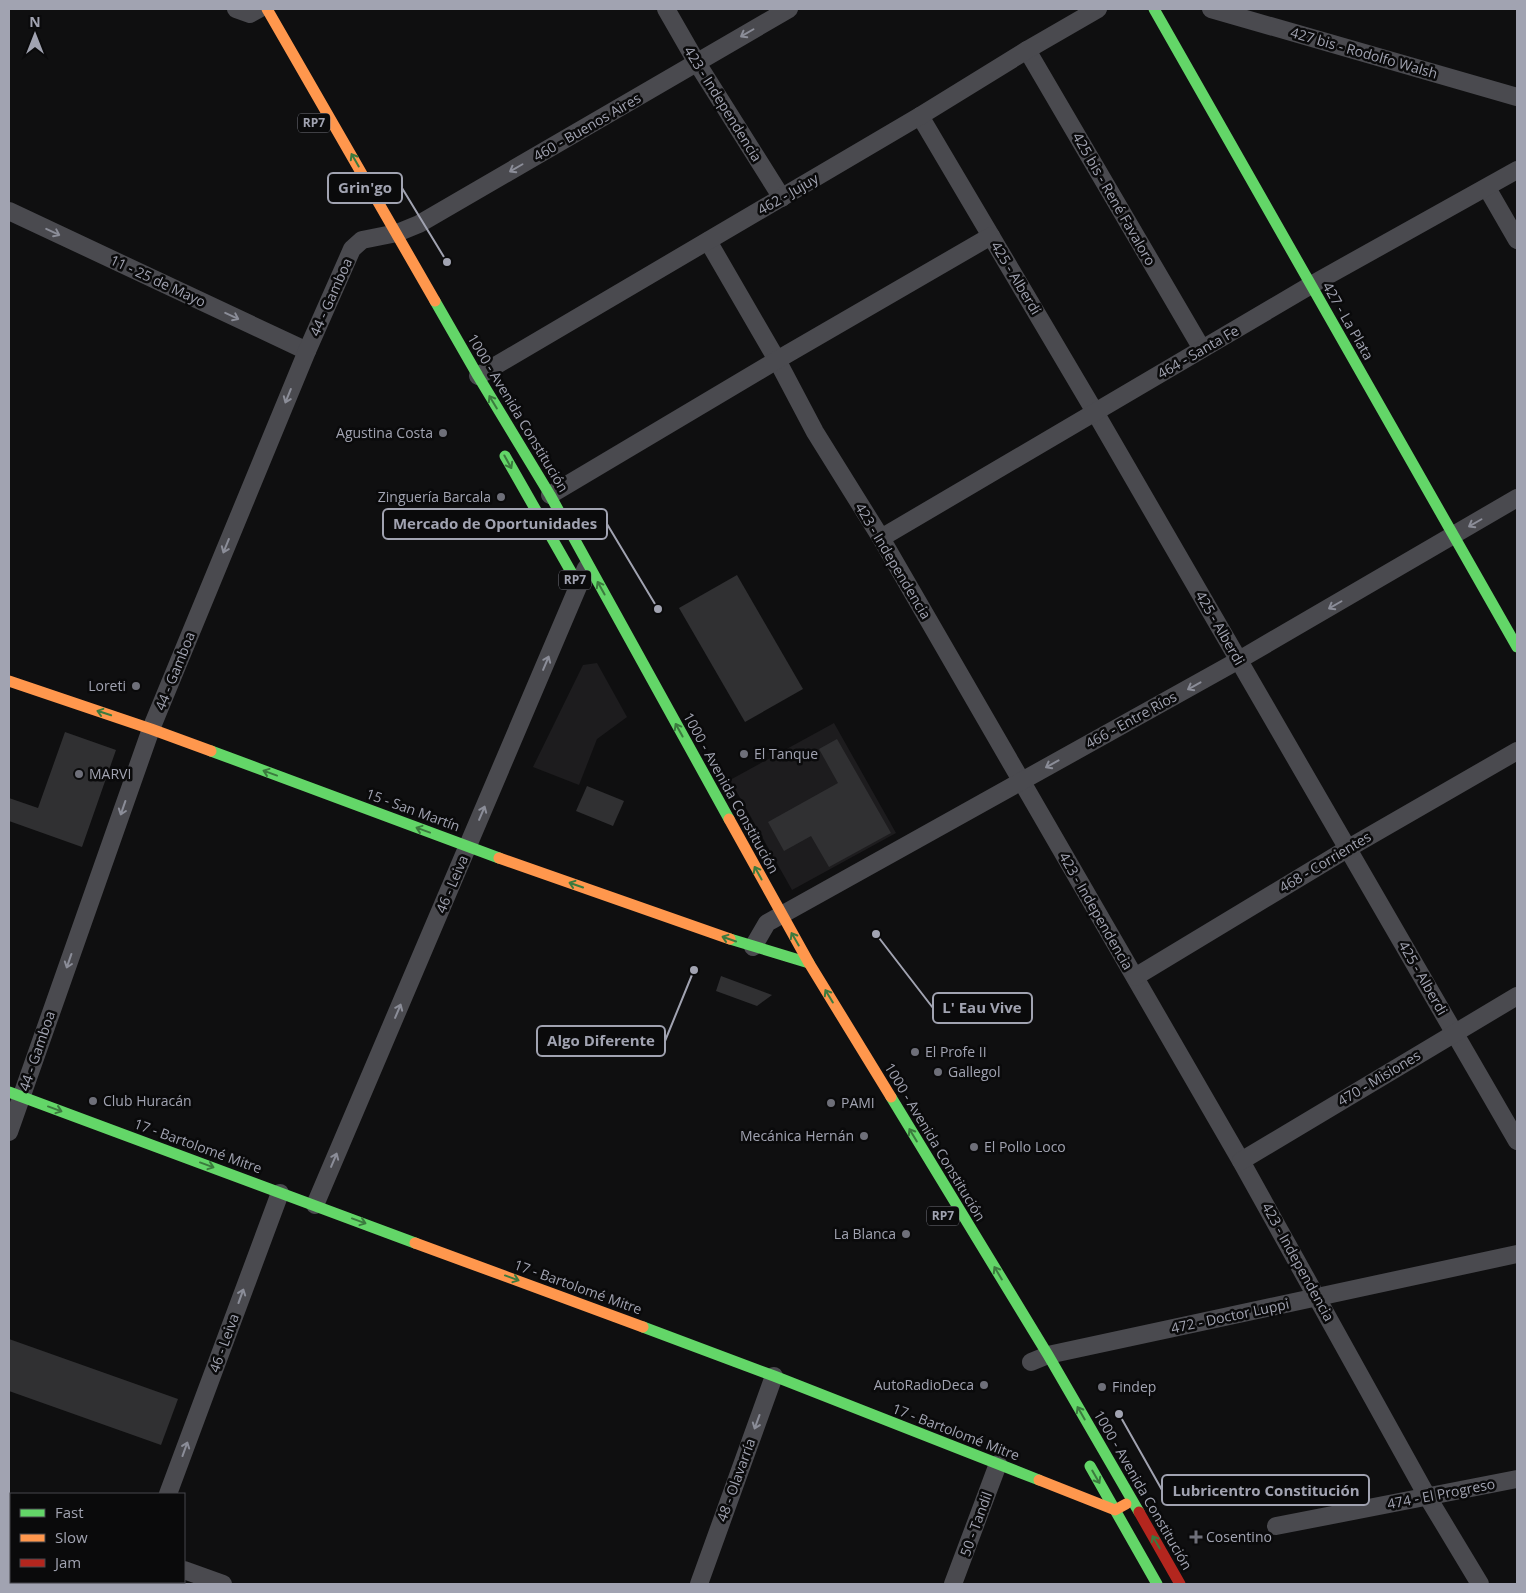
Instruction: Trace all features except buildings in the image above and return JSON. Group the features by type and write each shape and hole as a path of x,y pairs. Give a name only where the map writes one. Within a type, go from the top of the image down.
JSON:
{"street":[{"name":"1000 - Avenida Constitución","path":"267,9 385,236 478,376 550,495 588,564 797,974"},
{"name":"423 - Independencia","path":"666,9 697,63 782,198"},
{"name":"460 - Buenos Aires","path":"385,236 419,224 789,9"},
{"name":"462 - Jujuy","path":"478,376 782,198 1098,9"},
{"name":"427 - La Plata","path":"1154,9 1160,16 1517,647"},
{"name":"427 bis - Rodolfo Walsh","path":"1211,9 1517,97"},
{"name":"425 bis - René Favaloro","path":"1027,50 1202,349"},
{"name":"425 - Alberdi","path":"920,116 1095,412 1517,1141"},
{"name":"464 - Santa Fe","path":"881,538 1311,285 1517,170"},
{"path":"1487,188 1517,240"},
{"name":"11 - 25 de Mayo","path":"9,211 307,351"},
{"name":"44 - Gamboa","path":"9,1132 15,1094 151,728 307,351 352,249 362,240 385,236"},
{"path":"550,495 991,236"},
{"name":"423 - Independencia","path":"708,240 777,360 815,432 881,538 1135,976 1318,1297 1427,1496 1480,1584"},
{"name":"RP7","path":"502,450 581,590"},
{"name":"466 - Entre Ríos","path":"772,925 1021,781 1239,660 1517,498"},
{"name":"46 - Leiva","path":"315,1205 468,847 581,590 588,564"},
{"name":"15 - San Martín","path":"9,681 151,728 468,847 753,947 809,963"},
{"name":"468 - Corrientes","path":"1135,976 1347,849 1517,751"},
{"name":"1000 - Avenida Constitución","path":"772,925 809,963 1048,1355 1180,1584"},
{"path":"753,947 772,925"},
{"name":"470 - Misiones","path":"1241,1161 1517,996"},
{"name":"17 - Bartolomé Mitre","path":"15,1094 774,1376 1115,1510"},
{"name":"46 - Leiva","path":"168,1493 280,1192"},
{"name":"472 - Doctor Luppi","path":"1031,1362 1048,1355 1517,1254"},
{"name":"48 - Olavarría","path":"699,1584 774,1376"},
{"path":"1082,1453 1157,1584"},
{"name":"50 - Tandil","path":"953,1584 998,1464"},
{"name":"474 - El Progreso","path":"1276,1526 1517,1479"},
{"path":"1115,1510 1132,1500"},
{"path":"185,1570 223,1584"}],"shaded area":[{"path":"597,663 627,717 597,739 579,785 533,767 583,665"},
{"path":"834,723 896,833 792,890 730,780"},
{"path":"9,1543 10,1583 127,1584 9,1584"}],"traffic: fast":[{"path":"1154,9 1517,647"},
{"path":"435,301 550,495 729,819"},
{"path":"505,456 574,577"},
{"path":"211,751 499,858"},
{"path":"730,939 809,963"},
{"path":"9,1092 415,1243"},
{"path":"891,1097 1048,1355 1139,1512"},
{"path":"643,1327 774,1376 1039,1480"},
{"path":"1090,1466 1157,1584"}],"traffic: slow":[{"path":"267,9 435,301"},
{"path":"9,681 211,751"},
{"path":"729,819 809,963 891,1097"},
{"path":"499,858 730,939"},
{"path":"415,1243 643,1327"},
{"path":"1039,1480 1115,1510 1126,1504"}],"traffic: jam":[{"path":"1139,1512 1180,1584"}],"place":[{"name":"Grin'go","path":"447,262"},
{"name":"Agustina Costa","path":"443,433"},
{"name":"Zinguería Barcala","path":"501,497"},
{"name":"Mercado de Oportunidades","path":"658,609"},
{"name":"Loreti","path":"136,686"},
{"name":"El Tanque","path":"744,754"},
{"name":"MARVI","path":"79,774"},
{"name":"L' Eau Vive","path":"876,934"},
{"name":"Algo Diferente","path":"694,970"},
{"name":"El Profe II","path":"915,1052"},
{"name":"Gallegol","path":"938,1072"},
{"name":"Club Huracán","path":"93,1101"},
{"name":"PAMI","path":"831,1103"},
{"name":"Mecánica Hernán","path":"864,1136"},
{"name":"El Pollo Loco","path":"974,1147"},
{"name":"La Blanca","path":"906,1234"},
{"name":"AutoRadioDeca","path":"984,1385"},
{"name":"Findep","path":"1102,1387"},
{"name":"Lubricentro Constitución","path":"1119,1414"},
{"name":"Cosentino","path":"1196,1537"}]}
